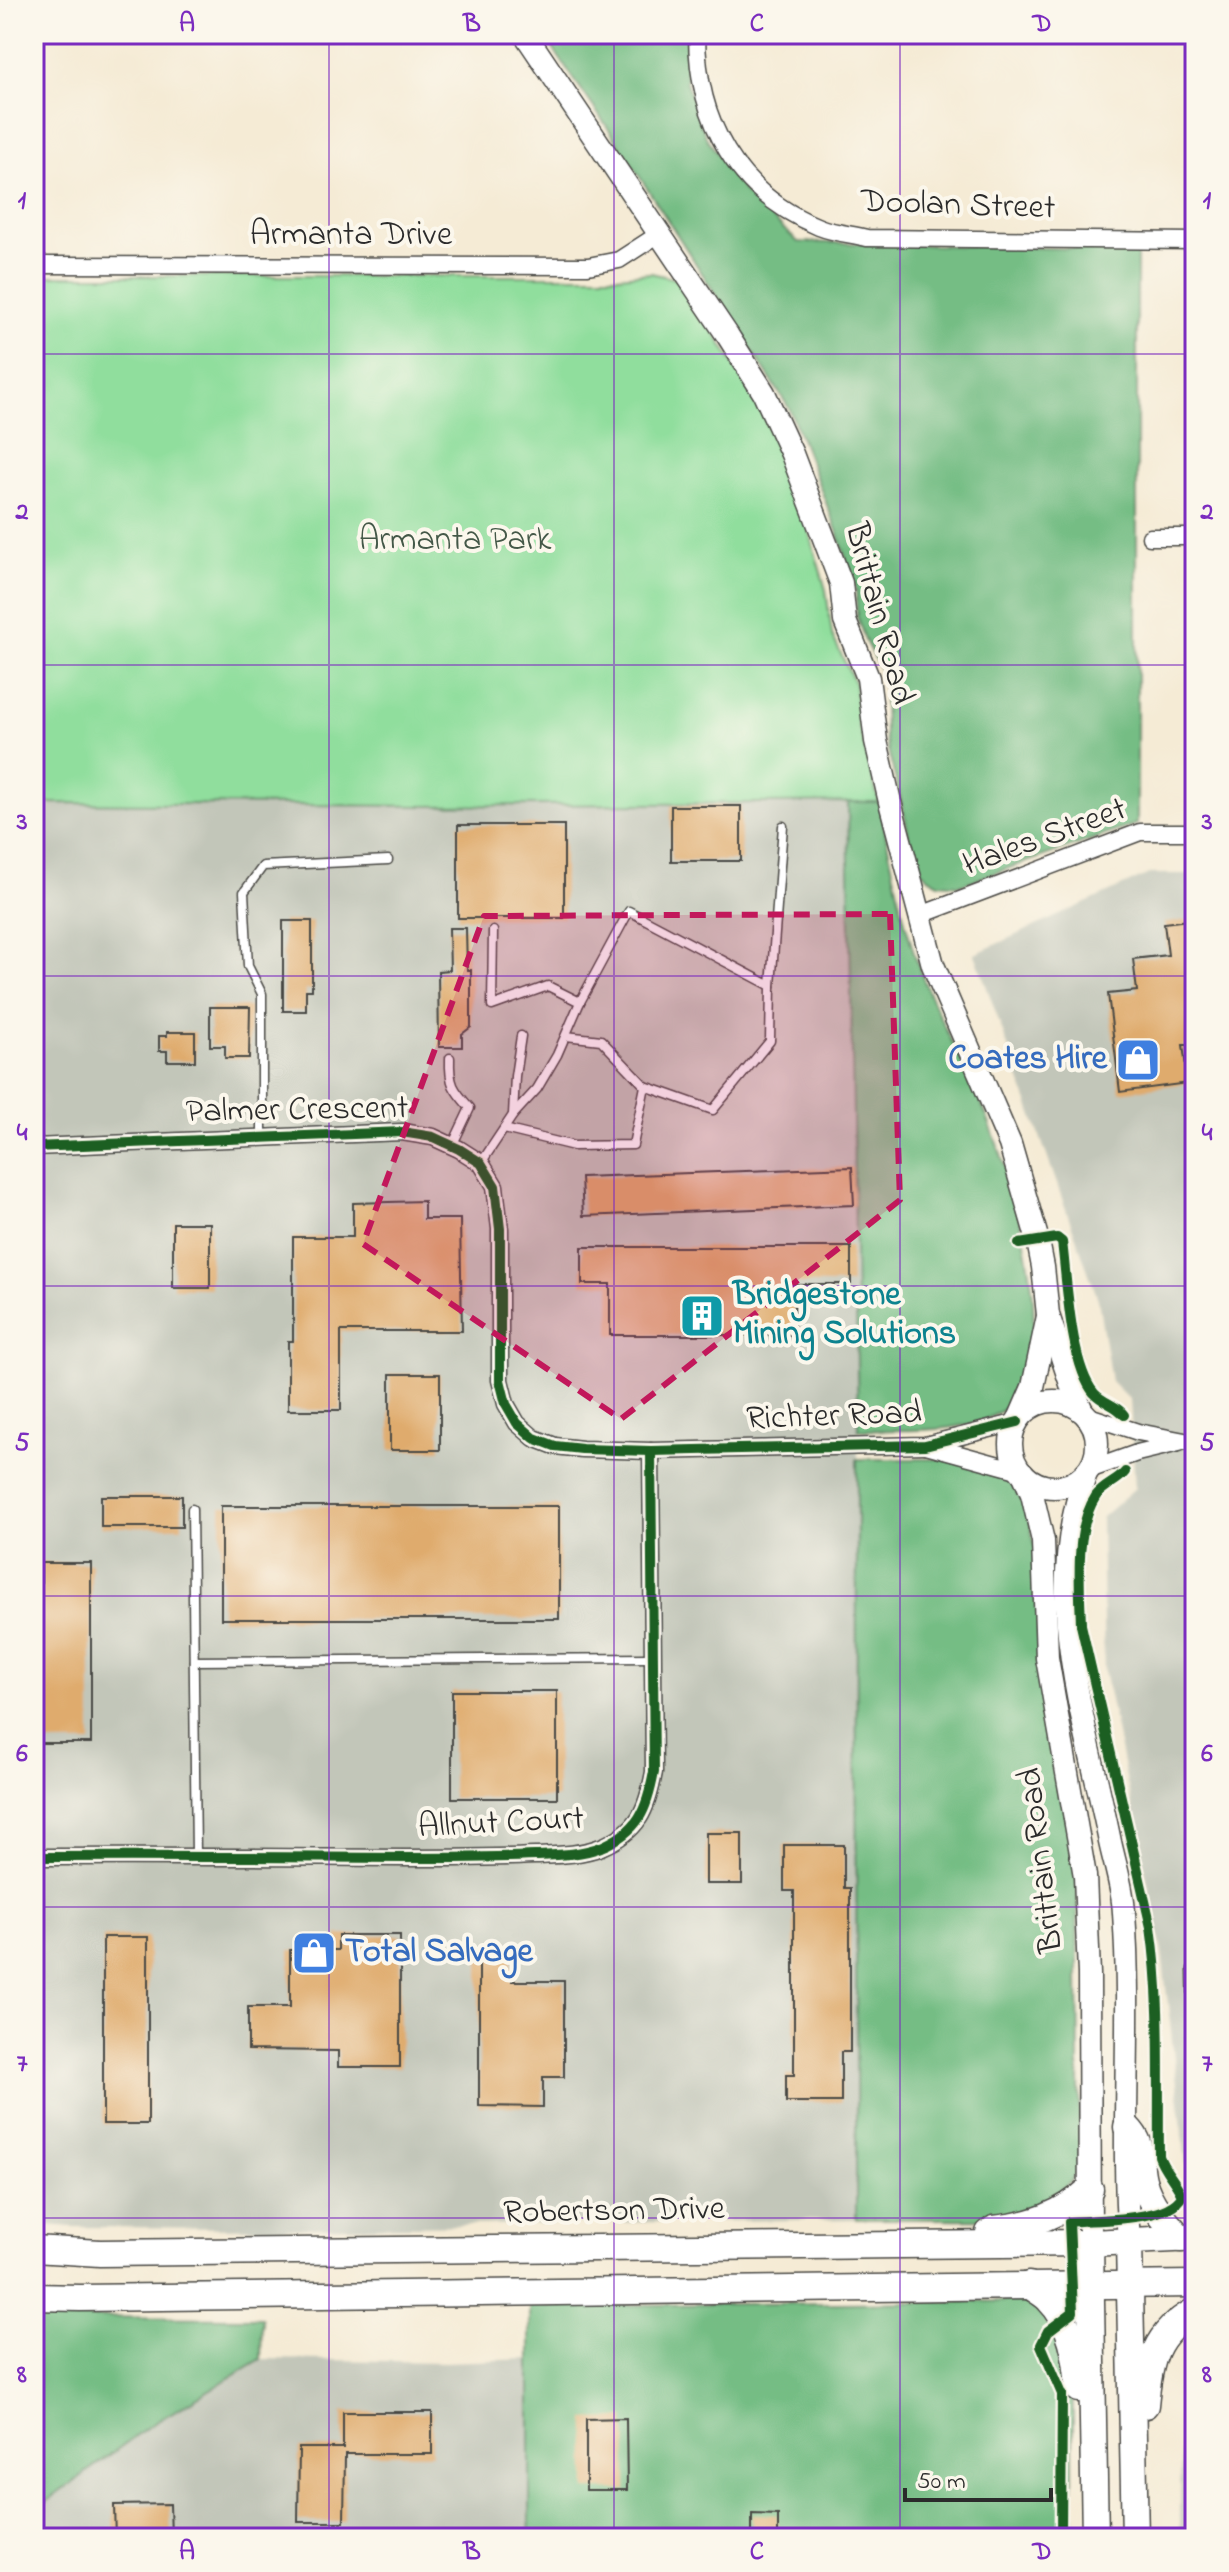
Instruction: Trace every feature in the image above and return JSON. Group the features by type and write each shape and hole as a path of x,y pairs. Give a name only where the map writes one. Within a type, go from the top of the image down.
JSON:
{"highway":[{"path":"1127,2127 1139,2139 1143,2183 1155,2208 1188,2238"},
{"path":"973,2244 994,2229 1046,2219 1077,2201 1090,2189"},
{"name":"Robertson Drive","path":"34,2249 116,2253 1090,2243 1188,2238"},
{"path":"1129,2241 1135,2538"},
{"path":"1090,2243 1095,2538"},
{"path":"34,2297 1195,2284"},
{"path":"1029,2285 1051,2301 1069,2331 1078,2366 1080,2416 1094,2454"},
{"path":"1134,2476 1148,2374 1159,2342 1177,2320 1195,2311"}],"main road":[{"name":"Brittain Road","path":"525,34 764,393 792,454 841,583 845,621 868,678 876,741 918,916 933,965 1010,1144 1038,1241 1048,1315 1084,1413"},
{"name":"Brittain Road","path":"1019,1421 1033,1387 1048,1315"},
{"path":"1056,1401 1084,1413 1097,1436 1097,1448 1088,1471 1075,1482 1062,1486 1034,1482 1022,1472 1014,1459 1013,1434 1019,1421 1029,1409 1056,1401"},
{"name":"Brittain Road","path":"1088,1471 1078,1495 1069,1534 1067,1634 1076,1695 1099,1784 1124,1910 1129,2241"},
{"name":"Brittain Road","path":"1022,1472 1034,1502 1043,1541 1047,1658 1085,1876 1090,2243"}],"street":[{"name":"Doolan Street","path":"697,34 705,101 725,148 749,182 784,209 821,228 867,238 1195,241"},
{"name":"Armanta Drive","path":"34,265 588,266 619,260 659,234"},
{"path":"1150,537 1195,537"},
{"name":"Hales Street","path":"918,916 1140,832 1195,832"},
{"name":"Palmer Crescent","path":"34,1147 402,1132 433,1137 481,1163"},
{"path":"481,1163 495,1186 500,1229 500,1380 506,1404 517,1423 534,1438 555,1446 651,1451"},
{"path":"1084,1413 1138,1432 1188,1443"},
{"name":"Richter Road","path":"651,1451 925,1445 1019,1421"},
{"path":"1088,1471 1137,1453 1188,1443"},
{"name":"Richter Road","path":"925,1445 1022,1472"},
{"name":"Allnut Court","path":"34,1857 492,1858 575,1854 619,1838 635,1825 648,1803 654,1772 651,1451"}],"lane":[{"path":"566,1036 601,1040 645,1086 713,1110 770,1041 783,826"},
{"path":"262,1138 262,994 248,966 244,892 263,866 388,860"},
{"path":"481,1163 513,1115 537,1089 629,911 771,986"},
{"path":"493,931 492,1006 548,986 580,1002"},
{"path":"513,1115 521,1036"},
{"path":"450,1058 449,1078 454,1090 470,1108 452,1146"},
{"path":"504,1129 574,1146 633,1145 645,1086"},
{"path":"192,1509 196,1856"},
{"path":"194,1661 653,1658"},
{"path":"1195,1969 1192,1969 1195,2117"}],"highlighted area":[{"path":"890,914 900,1200 621,1419 363,1244 484,916"}],"shaded area":[{"path":"34,801 848,802 858,1430 856,2219 284,2228 34,2224"},
{"path":"1149,874 1195,874 1195,2199 1190,2199 1162,1952 1104,1671 1101,1518 1135,1488 1130,1400 1111,1381 1098,1299 975,954"},
{"path":"261,2359 445,2362 532,2359 530,2538 34,2538 34,2511 146,2428"},
{"path":"1181,2393 1195,2393 1195,2538 1180,2538"}],"green space":[{"path":"543,34 686,34 686,82 706,137 745,193 798,242 1137,250 1137,824 960,885 938,883 924,874 913,859 885,738 884,689 880,669 857,617 856,589 837,531 789,408 612,134"},
{"name":"Armanta Park","path":"651,273 676,279 684,285 752,392 779,448 803,511 826,590 832,635 855,684 858,724 879,802 427,806 34,803 34,276 617,276"},
{"path":"848,802 879,802 914,952 928,992 998,1146 1020,1221 1028,1262 1033,1303 1033,1341 1025,1375 1010,1403 997,1414 960,1426 858,1430"},
{"path":"857,1459 943,1459 981,1466 1011,1482 1027,1510 1035,1546 1077,1870 1080,2168 1068,2183 1044,2202 1008,2216 980,2219 856,2219"},
{"path":"1030,2301 1049,2321 1065,2351 1073,2397 1073,2538 530,2538 530,2306"},
{"path":"34,2317 262,2318 261,2359 146,2428 34,2511"}],"building":[{"path":"671,806 741,806 741,861 671,861"},
{"path":"458,825 564,825 564,918 458,918"},
{"path":"1188,920 1192,958 1187,959 1190,993 1195,993 1195,1045 1183,1045 1188,1083 1120,1092 1108,994 1137,991 1133,959 1168,955 1164,923"},
{"path":"283,921 312,921 312,990 306,990 306,1011 283,1011"},
{"path":"449,928 466,928 467,970 471,970 471,1027 462,1034 462,1047 439,1047 438,971 450,970"},
{"path":"210,1007 250,1007 249,1058 225,1058 225,1046 210,1046"},
{"path":"167,1032 195,1032 195,1061 167,1061 167,1051 159,1051 159,1036 167,1036"},
{"path":"852,1167 854,1205 583,1216 581,1177"},
{"path":"424,1201 424,1219 460,1219 462,1331 341,1331 341,1410 288,1410 288,1341 293,1341 293,1237 353,1237 353,1203"},
{"path":"173,1223 210,1223 210,1288 173,1288"},
{"path":"582,1247 851,1247 851,1284 794,1284 794,1335 610,1335 610,1284 582,1284"},
{"path":"390,1374 440,1374 440,1450 390,1450"},
{"path":"101,1496 182,1496 182,1527 101,1527"},
{"path":"221,1506 559,1506 559,1619 221,1619"},
{"path":"41,1563 91,1563 91,1743 34,1743 34,1612 41,1612"},
{"path":"452,1691 557,1691 557,1798 452,1798"},
{"path":"706,1833 742,1833 742,1884 706,1884"},
{"path":"784,1845 844,1845 844,1888 850,1888 850,2052 841,2052 841,2102 786,2102 786,2075 794,2075 794,1891 784,1891"},
{"path":"338,1935 400,1935 400,2067 338,2067 338,2051 248,2050 248,2007 290,2007 290,1950 338,1950"},
{"path":"103,1937 148,1937 148,2124 103,2124"},
{"path":"479,1948 512,1948 512,1981 564,1981 564,2077 543,2077 543,2107 479,2106"},
{"path":"343,2412 432,2412 432,2454 345,2454 344,2522 298,2522 299,2448 343,2448"},
{"path":"626,2418 627,2490 586,2490 586,2419"},
{"path":"170,2504 171,2538 115,2538 114,2505"},
{"path":"752,2514 778,2515 778,2538 752,2538"}],"cycle path":[{"path":"34,1147 402,1132 433,1137 459,1149 481,1163 495,1186 500,1229 500,1380 506,1404 517,1423 534,1438 555,1446 651,1451 925,1445 1018,1422"},
{"path":"1019,1244 1057,1238 1062,1242 1071,1321 1086,1380 1094,1393 1124,1415"},
{"path":"34,1857 503,1857 577,1853 614,1841 639,1818 654,1772 651,1451"},
{"path":"1061,2538 1062,2394 1041,2345 1048,2331 1073,2312 1069,2222 1147,2215 1162,2211 1182,2196 1159,2156 1158,2012 1151,1927 1081,1625 1080,1559 1084,1525 1096,1496 1125,1472"}],"place":[{"name":"Coates Hire","path":"1138,1060"},
{"name":"Bridgestone Mining Solutions","path":"702,1316"},
{"name":"Total Salvage","path":"314,1953"}]}
